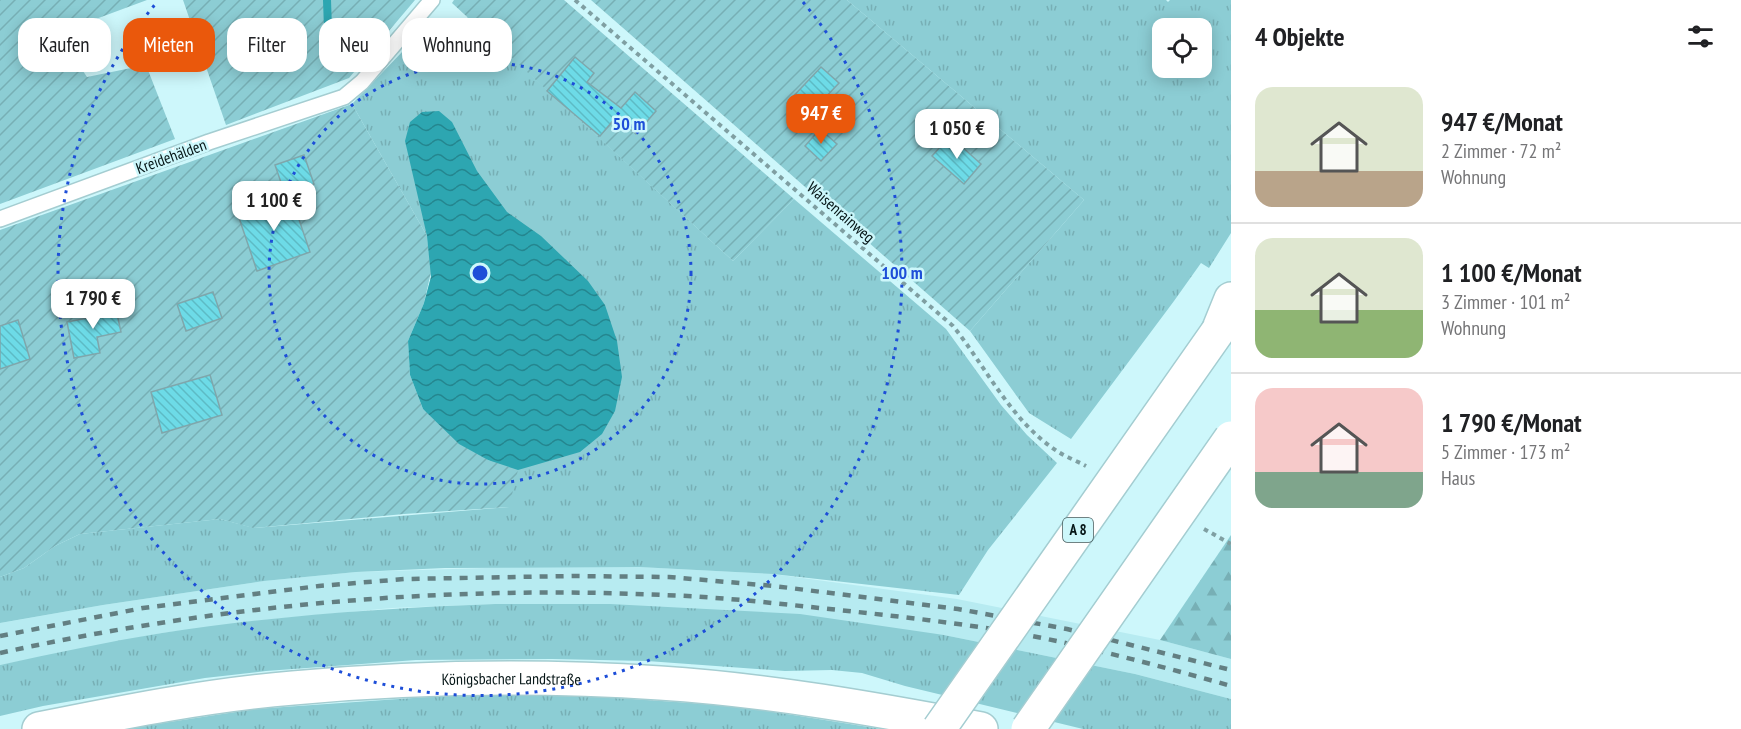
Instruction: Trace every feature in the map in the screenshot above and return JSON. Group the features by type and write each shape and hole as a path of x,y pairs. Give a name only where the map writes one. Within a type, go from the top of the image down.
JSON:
{"main road":[{"path":"1224,321 1231,299"},
{"name":"A 8","path":"939,729 1224,321"},
{"path":"1028,729 1231,438"},
{"name":"Königsbacher Landstraße","path":"39,729 164,705 292,688 503,677 661,683 753,692 876,709 981,729"}],"lane":[{"name":"Kreidehälden","path":"0,219 208,142 344,98 362,82 432,0"}],"path":[{"name":"Waisenrainweg","path":"576,0 953,326 1002,395 1029,426 1057,450 1087,467"},
{"path":"1200,527 1231,544"}],"shaded area":[{"path":"520,567 639,567 773,574 957,599 1160,640 1231,659 1231,699 1135,674 944,635 495,604 392,608 264,620 162,633 0,665 0,623 264,581 356,572"}],"green space":[{"path":"0,0 147,0 99,18 18,18 18,72 84,72 87,77 123,70 123,72 149,72 175,139 0,204"},
{"path":"183,0 415,0 390,30 390,18 319,18 319,72 354,72 349,78 226,125 208,72 215,72 215,18 189,18"},
{"path":"454,0 564,0 794,199 733,261 512,58 512,18 468,18 452,3"},
{"path":"591,0 847,0 1084,200 970,331"},
{"path":"847,0 1166,0 1168,2 1170,0 1231,0 1231,233 1209,268 1201,263 1071,439 1029,413 970,331 1084,200"},
{"path":"402,52 402,72 512,72 512,58 733,261 794,199 946,329 1001,405 1027,435 1057,463 988,550 959,595 773,574 639,567 445,568 356,572 264,581 0,623 0,577 24,568 55,546 80,534 220,519 254,528 509,507 424,303 431,277 427,236 352,104 383,72 390,72 390,65"},
{"path":"352,104 427,236 431,272 424,303 408,341 410,375 423,409 488,460 518,470 509,507 253,528 220,519 80,534 55,546 24,568 0,577 0,230"},
{"path":"1231,535 1231,659 1160,640"},
{"path":"495,604 610,604 800,614 944,635 1135,674 1231,699 1231,729 1083,729 905,686 862,673 832,670 785,671 647,661 552,659 416,660 266,671 205,678 43,706 0,716 0,665 141,636 203,627 369,610"},
{"path":"514,691 736,706 881,729 123,729 255,709"}],"water":[{"path":"439,111 452,122 477,171 507,212 541,236 588,281 605,305 617,341 622,377 615,411 602,434 580,452 518,470 488,460 459,444 423,409 410,375 408,341 424,303 431,277 427,236 405,141 410,122 422,112"}],"building":[{"path":"575,57 594,73 587,82 621,108 635,92 656,111 636,134 616,117 600,136 547,91"},
{"path":"821,67 839,83 804,120 787,103"},
{"path":"820,129 837,144 821,161 805,146"},
{"path":"950,136 981,164 964,184 932,156"},
{"path":"304,155 314,184 285,194 275,165"},
{"path":"290,193 310,252 257,271 237,212"},
{"path":"213,292 222,318 186,331 177,304"},
{"path":"115,305 121,332 97,337 100,353 74,358 67,322 88,318 86,310"},
{"path":"18,320 30,359 0,369 0,326"},
{"path":"210,375 222,415 162,433 151,392"}],"waterway":[{"path":"327,0 328,18"}],"railway":[{"path":"0,636 143,608 319,586 405,579 669,577 774,586 958,609 1067,629 1231,670"},
{"path":"0,653 164,622 330,602 497,593 664,595 730,599 979,627 1082,647 1231,686"}]}
